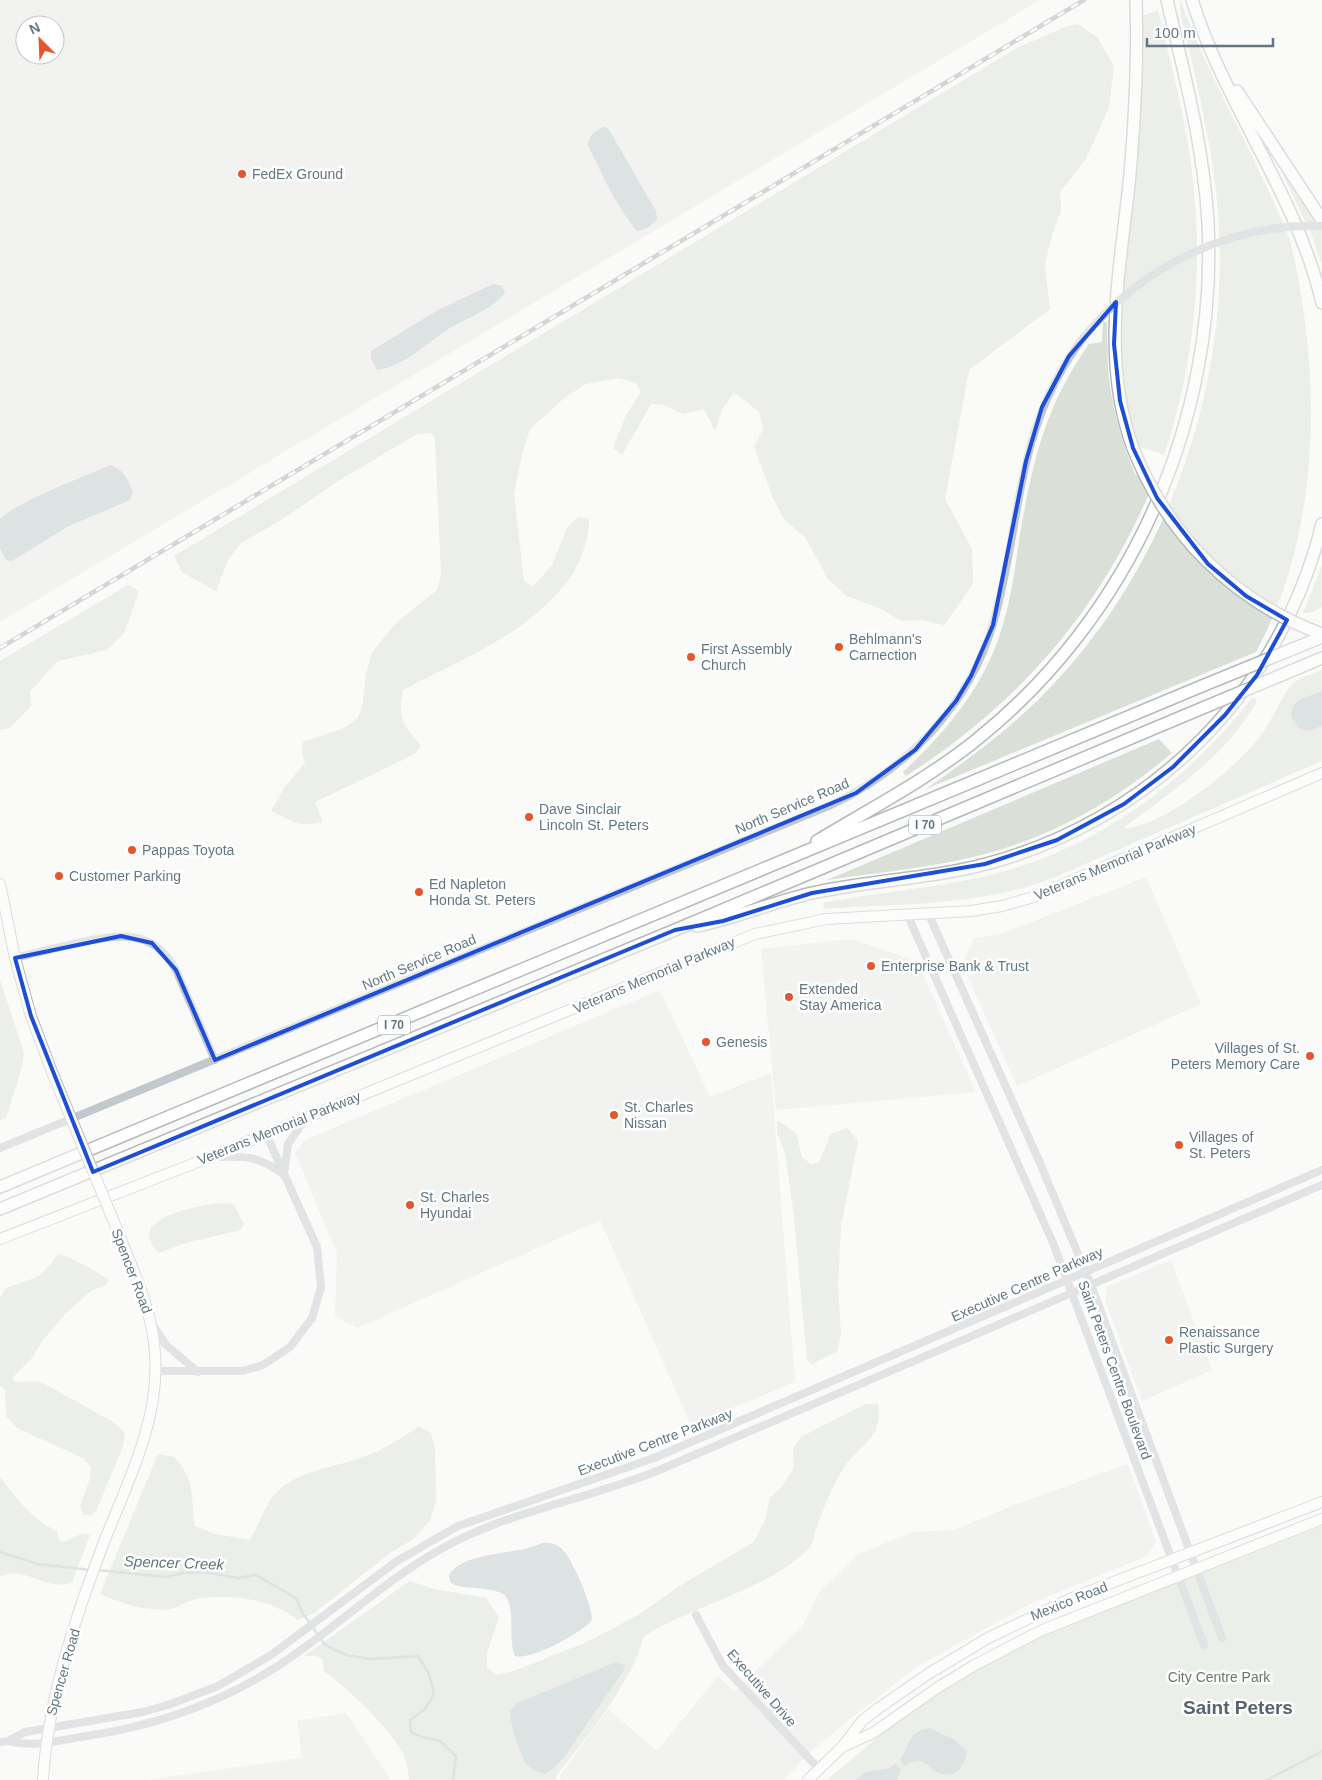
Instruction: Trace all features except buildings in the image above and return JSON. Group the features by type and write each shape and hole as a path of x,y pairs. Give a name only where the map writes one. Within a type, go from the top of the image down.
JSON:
{"highway":[{"path":"1136,0 1134,132 1114,344 1118,392 1133,448 1150,488 1185,539 1208,564 1255,601 1284,618 1322,635"},
{"path":"1192,0 1218,65 1301,238 1322,303"},
{"path":"786,860 949,761 981,736 1022,699 1064,654 1101,605 1133,553 1161,495 1182,437 1197,377 1206,316 1209,258 1208,223 1202,161 1168,4"},
{"path":"1218,65 1256,118 1322,220"},
{"path":"675,930 723,921 812,893 939,874 994,862 1057,840 1124,804 1147,788 1194,748 1225,715 1257,675 1296,601 1322,524"},
{"name":"I 70","path":"0,1187 1322,635"},
{"name":"I 70","path":"0,1209 675,930 1322,658"}],"main road":[{"name":"Veterans Memorial Parkway","path":"0,1239 208,1158 755,934 826,919 929,915 1002,906 1034,897 1322,773"},
{"name":"Spencer Road","path":"0,884 14,958 30,1016 139,1285 151,1322 156,1371 154,1400 142,1448 87,1590 54,1700 45,1742 43,1780"},
{"name":"Mexico Road","path":"808,1780 843,1746 862,1721 966,1650 1019,1622 1072,1598 1322,1502"},
{"name":"Mexico Road","path":"843,1746 873,1733 937,1688 1019,1641 1066,1620 1322,1519"}],"street":[{"name":"North Service Road","path":"0,1148 832,804 856,793 897,766 915,750 956,702 982,654 993,625 1003,584 1031,440 1050,390 1083,338 1102,315 1134,287 1187,254 1222,241 1258,231 1322,226"},
{"name":"Saint Peters Centre Boulevard","path":"929,915 1029,1138 1091,1285 1222,1638"},
{"name":"Saint Peters Centre Boulevard","path":"908,916 1068,1279 1204,1645"},
{"path":"14,958 121,936 142,939 152,943 167,956 176,970 215,1060"},
{"path":"284,1175 288,1144 308,1117"},
{"path":"156,1371 243,1370 264,1364 290,1347 312,1318 321,1287 320,1258 317,1247 266,1134"},
{"path":"208,1158 252,1158 265,1161 284,1175"},
{"name":"Executive Centre Parkway","path":"4,1742 25,1732 106,1719 175,1702 218,1686 246,1671 294,1638 397,1561 458,1526 654,1458 837,1381 1085,1271 1322,1170"},
{"name":"Executive Centre Parkway","path":"4,1742 25,1745 135,1728 186,1713 247,1685 303,1649 408,1569 461,1538 509,1520 641,1478 1322,1185"},
{"path":"151,1322 166,1345 198,1372"},
{"name":"Executive Drive","path":"696,1615 723,1666 819,1769"}],"highlighted area":[{"path":"1116,302 1114,344 1120,401 1133,448 1157,498 1208,564 1246,596 1287,620 1257,675 1225,715 1173,767 1124,804 1057,840 985,864 812,893 723,921 675,930 93,1172 31,1016 15,958 121,936 152,943 176,970 215,1060 856,793 915,750 956,701 971,676 993,625 1026,461 1042,407 1069,356"}],"shaded area":[{"path":"0,0 1040,0 0,622"},
{"path":"604,127 608,128 656,211 657,219 646,229 637,231 622,211 588,145 593,134"},
{"path":"493,284 502,286 505,293 493,304 450,328 407,359 387,368 377,370 371,358 371,351 438,310"},
{"path":"110,465 119,469 127,479 133,492 130,500 69,526 12,561 6,560 0,548 0,519 20,505"},
{"path":"1322,691 1322,726 1310,731 1298,728 1291,716 1294,705 1302,699"},
{"path":"1146,877 1201,1004 1017,1086 962,964 974,938 1004,933"},
{"path":"851,939 917,961 976,1092 776,1110 761,949"},
{"path":"660,990 710,1097 771,1073 795,1382 691,1425 600,1220 357,1328 335,1316 337,1253 295,1153 305,1140"},
{"path":"1171,1260 1212,1370 1142,1401 1105,1300 1107,1287"},
{"path":"1128,1464 1156,1542 1147,1556 1032,1603 916,1667 813,1749 783,1780 562,1780 559,1777 608,1709 657,1751 718,1676 734,1692 803,1625 819,1592 858,1555 912,1532 954,1530 1017,1504"},
{"path":"542,1543 557,1545 568,1556 586,1595 592,1620 578,1632 555,1645 532,1654 515,1656 512,1641 511,1612 506,1597 496,1591 454,1585 450,1582 449,1576 455,1568 465,1562 520,1550"},
{"path":"616,1662 625,1665 624,1670 565,1756 554,1768 545,1774 529,1767 522,1755 514,1732 510,1718 511,1710 517,1703"},
{"path":"346,1713 391,1780 145,1780 302,1758 297,1721"},
{"path":"929,1728 953,1739 967,1751 961,1768 953,1774 948,1775 936,1772 920,1761 914,1761 905,1766 900,1760 912,1736 921,1730"},
{"path":"895,1764 901,1769 897,1780 856,1780 867,1772 886,1769"}],"green space":[{"path":"1180,0 1192,31 1290,240 1300,291 1311,397 1310,450 1304,503 1294,555 1278,605 1256,652 926,789 956,768 1026,711 1084,649 1123,593 1156,533 1183,470 1202,404 1215,337 1220,269 1217,202 1213,166 1200,96 1182,22"},
{"path":"1158,11 1185,125 1195,200 1197,237 1197,274 1190,347 1184,383 1164,455 1138,446 1128,416 1121,377 1120,312 1129,227 1141,16"},
{"path":"1078,24 1097,37 1114,66 1109,107 1086,159 1060,192 1061,210 1051,238 1045,265 1050,309 969,370 945,499 972,549 973,584 944,625 921,620 902,621 879,608 847,596 828,579 805,537 784,519 773,498 754,447 763,429 759,412 734,392 722,410 715,431 704,409 683,414 663,405 651,404 622,455 613,448 626,415 641,392 636,383 619,378 585,384 562,400 530,429 522,454 514,494 524,581 533,587 552,565 567,528 578,517 589,519 583,551 569,579 547,604 521,626 460,661 403,690 401,715 406,727 421,746 415,754 315,802 323,822 296,823 271,811 285,787 305,763 302,752 303,742 342,729 358,718 363,703 366,673 373,651 397,622 437,590 441,574 435,438 431,433 417,434 338,481 283,519 241,543 228,560 216,591 182,572 174,556 1017,48 1065,27"},
{"path":"1278,164 1322,230 1322,265 1312,236"},
{"path":"1103,322 1107,322 1109,382 1114,409 1125,448 1135,474 1154,482 1133,528 1109,571 1083,611 1053,649 1021,684 986,717 947,748 906,776 903,772 933,742 961,709 992,654 1007,610 1030,482 1043,435 1061,390 1074,367 1089,344 1102,342"},
{"path":"1322,565 1322,607 1310,613 1303,613"},
{"path":"128,585 139,591 124,633 107,650 58,661 30,691 31,706 10,728 0,730 0,661"},
{"path":"1322,670 1322,691 1298,701 1292,709 1291,716 1310,731 1322,726 1322,761 1055,877 1027,887 970,899 824,909 823,903 935,886 1002,872 1039,860 1075,845 1141,805 1171,782 1227,728 1252,698 1256,699 1256,703 1243,722 1213,757 1178,787 1123,828 1139,826 1158,819 1198,793 1236,762 1262,734 1291,685 1297,680"},
{"path":"1159,739 1172,753 1151,770 1107,801 1036,837 966,859 827,880"},
{"path":"0,980 24,1053 22,1067 6,1118 0,1120"},
{"path":"777,1120 796,1133 802,1157 811,1164 819,1162 831,1134 848,1128 858,1141 841,1226 838,1287 841,1335 837,1352 812,1364 807,1360 794,1217 785,1152 777,1133"},
{"path":"219,1203 233,1204 244,1224 240,1230 182,1244 159,1253 150,1241 150,1231 157,1223 168,1216 196,1207"},
{"path":"58,1254 73,1259 109,1279 106,1285 91,1291 67,1312 43,1340 32,1358 12,1378 14,1382 35,1381 43,1383 113,1422 125,1433 123,1446 96,1511 91,1515 83,1515 80,1506 90,1478 91,1467 83,1458 17,1428 6,1416 5,1390 0,1385 0,1298 6,1288 41,1274"},
{"path":"866,1404 878,1404 879,1416 874,1433 844,1467 832,1488 810,1547 775,1574 731,1596 662,1626 643,1637 638,1653 620,1690 557,1775 556,1780 409,1780 403,1753 379,1721 356,1697 324,1671 323,1659 316,1656 304,1656 410,1581 434,1589 486,1598 499,1617 487,1653 487,1668 497,1675 514,1671 589,1641 640,1614 678,1587 754,1542 765,1520 770,1498 782,1487 794,1467 793,1448 801,1437","holes":["602,1668 522,1757 511,1709 517,1703"]},
{"path":"419,1426 431,1433 435,1449 436,1501 430,1521 412,1540 390,1553 314,1613 298,1620 275,1607 250,1599 236,1597 196,1599 171,1609 162,1610 116,1601 100,1594 158,1454 174,1457 186,1474 191,1490 195,1526 215,1534 250,1540 270,1500 282,1487 292,1480 373,1453"},
{"path":"0,1477 26,1508 40,1521 57,1532 59,1540 63,1543 81,1534 90,1535 72,1582 60,1585 53,1584 18,1573 0,1576"},
{"name":"City Centre Park","path":"1322,1526 1322,1780 827,1780 891,1726 930,1699 1044,1634"}],"waterway":[{"name":"Spencer Creek","path":"0,1552 38,1564 91,1570"},
{"name":"Spencer Creek","path":"97,1570 167,1577 183,1573 205,1572 238,1578 256,1575 296,1598 302,1612 325,1645 346,1655 370,1659 418,1656 429,1674 434,1694 425,1709 410,1720 411,1732 422,1737 440,1741 456,1756 453,1780"},
{"path":"1267,1780 1322,1751"}],"railway":[{"path":"0,648 1084,0"}],"place":[{"name":"FedEx Ground","path":"242,174"},
{"name":"Behlmann's Carnection","path":"839,647"},
{"name":"First Assembly Church","path":"691,657"},
{"name":"Dave Sinclair Lincoln St. Peters","path":"529,817"},
{"name":"Pappas Toyota","path":"132,850"},
{"name":"Customer Parking","path":"59,876"},
{"name":"Ed Napleton Honda St. Peters","path":"419,892"},
{"name":"Enterprise Bank & Trust","path":"871,966"},
{"name":"Extended Stay America","path":"789,997"},
{"name":"Genesis","path":"706,1042"},
{"name":"Villages of St. Peters Memory Care","path":"1310,1056"},
{"name":"St. Charles Nissan","path":"614,1115"},
{"name":"Villages of St. Peters","path":"1179,1145"},
{"name":"St. Charles Hyundai","path":"410,1205"},
{"name":"Renaissance Plastic Surgery","path":"1169,1340"}],"district":[{"name":"Saint Peters","path":"1238,1707"}]}
